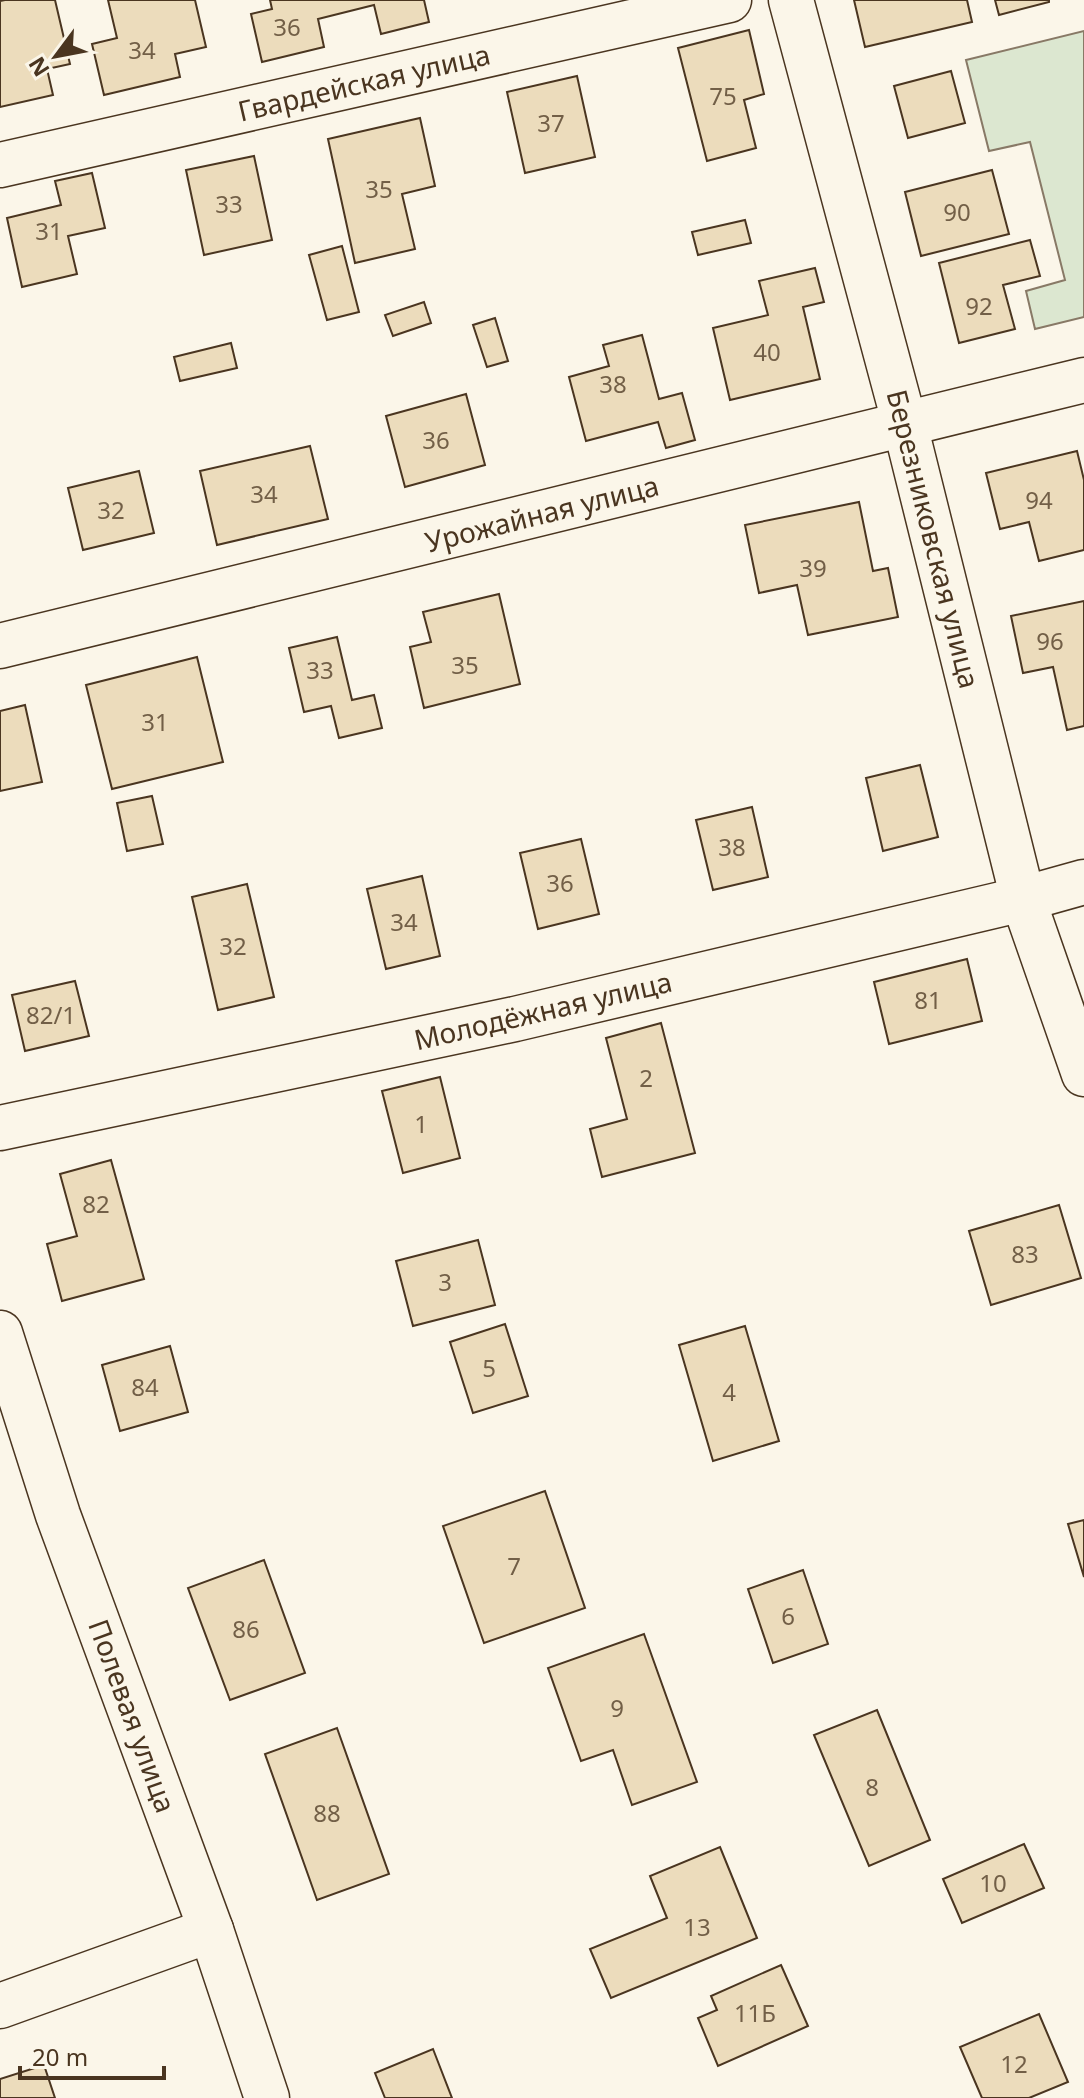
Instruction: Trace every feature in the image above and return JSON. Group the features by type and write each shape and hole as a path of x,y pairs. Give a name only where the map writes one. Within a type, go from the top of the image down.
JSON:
{"street":[{"name":"Гвардейская улица","path":"0,165 729,0"},
{"name":"Березниковская улица","path":"791,0 905,425 1023,899 1084,1074"},
{"name":"Урожайная улица","path":"0,646 1084,380"},
{"name":"Молодёжная улица","path":"0,1128 515,1019 1084,882"},
{"name":"Полевая улица","path":"0,1333 58,1515 211,1930 267,2098"},
{"path":"0,2006 211,1930"}],"green space":[{"path":"1084,31 1084,317 1035,329 1026,291 1065,280 1030,142 989,151 966,60"}],"building":[{"path":"55,0 70,64 47,69 53,95 0,107 0,1"},
{"path":"108,0 195,0 206,47 175,54 180,77 104,95 92,44 117,38"},
{"path":"270,0 424,0 429,22 381,34 374,5 318,19 324,47 262,62 251,14 272,9"},
{"path":"854,0 967,0 972,22 865,47"},
{"path":"995,0 1049,0 1049,2 999,15"},
{"path":"749,30 764,94 744,100 756,148 707,161 678,48"},
{"path":"951,71 965,123 908,138 894,86"},
{"path":"577,76 595,157 525,173 507,92"},
{"path":"420,118 435,186 402,194 415,249 355,263 328,139"},
{"path":"254,156 272,240 204,255 186,170"},
{"path":"992,170 1009,234 921,256 905,192"},
{"path":"92,173 105,228 68,236 77,274 22,287 7,218 61,205 55,181"},
{"path":"745,220 751,243 698,255 692,232"},
{"path":"1030,240 1040,276 1003,285 1015,329 959,343 939,263"},
{"path":"342,246 359,312 327,320 309,255"},
{"path":"815,268 824,302 803,307 820,379 730,400 713,328 768,315 759,281"},
{"path":"424,302 431,323 393,336 385,315"},
{"path":"495,318 508,361 487,367 473,325"},
{"path":"642,335 659,399 682,393 695,440 666,448 658,422 586,441 569,377 609,366 603,345"},
{"path":"231,343 237,368 180,381 174,357"},
{"path":"466,394 485,465 405,487 386,416"},
{"path":"310,446 328,519 217,545 200,471"},
{"path":"1077,451 1084,480 1084,550 1039,561 1029,522 1000,529 986,473"},
{"path":"139,471 154,533 83,550 68,488"},
{"path":"859,502 873,571 888,568 898,617 808,635 797,585 759,593 745,525"},
{"path":"499,594 520,684 424,708 410,647 431,642 423,612"},
{"path":"1084,601 1084,726 1067,730 1053,667 1023,673 1011,616"},
{"path":"337,637 352,700 374,695 382,728 339,738 331,706 304,712 289,648"},
{"path":"197,657 223,762 112,789 86,685"},
{"path":"25,705 42,782 0,791 0,711"},
{"path":"920,765 938,837 883,851 866,778"},
{"path":"152,796 163,844 127,851 117,803"},
{"path":"752,807 768,877 713,890 696,820"},
{"path":"581,839 599,914 538,929 520,853"},
{"path":"422,876 440,956 386,969 367,889"},
{"path":"247,884 274,997 218,1010 192,897"},
{"path":"967,959 982,1021 889,1044 874,982"},
{"path":"75,981 89,1036 25,1051 12,995"},
{"path":"661,1023 695,1153 602,1177 590,1129 627,1119 606,1038"},
{"path":"440,1077 460,1158 403,1173 382,1091"},
{"path":"111,1160 144,1279 62,1301 47,1244 77,1236 60,1174"},
{"path":"1059,1205 1081,1278 991,1305 969,1231"},
{"path":"478,1240 495,1305 413,1326 396,1261"},
{"path":"505,1324 528,1396 473,1413 450,1342"},
{"path":"745,1326 779,1441 713,1461 679,1345"},
{"path":"170,1346 188,1412 120,1431 102,1365"},
{"path":"545,1491 585,1608 484,1643 443,1526"},
{"path":"1084,1520 1084,1577 1068,1524"},
{"path":"264,1560 305,1673 230,1700 188,1588"},
{"path":"803,1570 828,1644 773,1663 748,1589"},
{"path":"644,1634 697,1782 632,1805 613,1750 581,1761 548,1668"},
{"path":"877,1710 930,1840 869,1866 814,1735"},
{"path":"337,1728 389,1874 317,1900 265,1754"},
{"path":"1024,1844 1044,1888 962,1923 943,1879"},
{"path":"720,1847 757,1938 611,1998 590,1949 667,1918 650,1876"},
{"path":"781,1965 808,2026 718,2066 698,2018 717,2010 711,1996"},
{"path":"1039,2014 1068,2082 1029,2098 982,2098 960,2047"},
{"path":"433,2049 452,2098 385,2098 375,2073"},
{"path":"44,2065 55,2098 0,2098 0,2079"}]}
